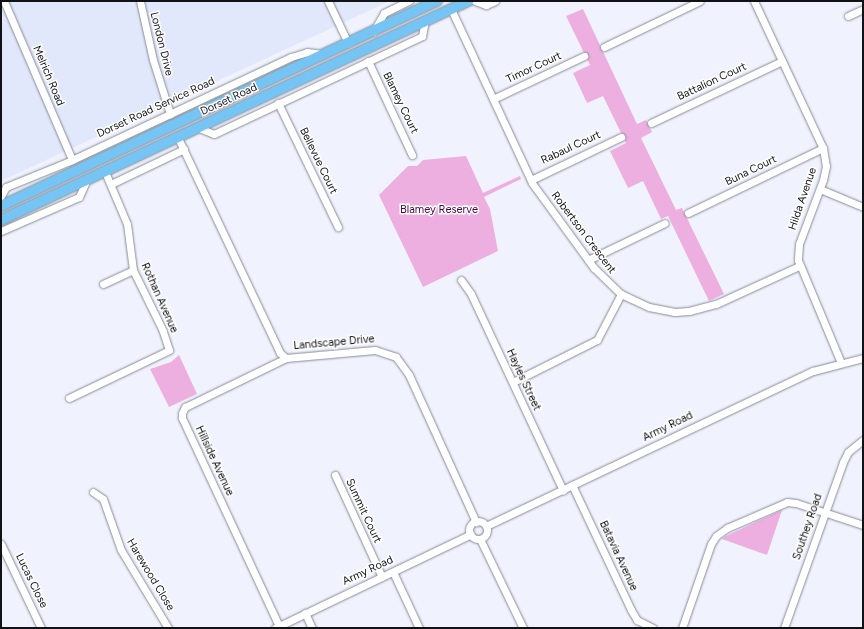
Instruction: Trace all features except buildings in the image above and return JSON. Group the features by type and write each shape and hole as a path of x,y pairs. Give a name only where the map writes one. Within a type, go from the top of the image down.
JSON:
{"main road":[{"name":"Dorset Road","path":"1,206 172,127 437,1"},
{"name":"Dorset Road","path":"3,216 86,182 425,21 449,5 468,1"},
{"path":"172,127 178,138"}],"street":[{"name":"Melrich Road","path":"4,1 72,160"},
{"name":"London Drive","path":"140,1 152,60 170,114"},
{"path":"328,1 348,43"},
{"path":"372,32 384,13 409,1"},
{"path":"475,1 486,5 495,1"},
{"path":"604,47 700,1"},
{"name":"Hilda Avenue","path":"754,1 824,148 826,166 820,189 800,244 799,266 841,362"},
{"name":"Robertson Crescent","path":"449,5 531,180 588,260 621,294 650,307 675,312 689,311 716,304 799,266"},
{"path":"848,16 863,9"},
{"path":"199,128 214,134 368,62 422,36 425,21"},
{"name":"Dorset Road Service Road","path":"1,196 6,187 72,160 291,57 307,52 325,54"},
{"name":"Timor Court","path":"493,99 584,56"},
{"name":"Battalion Court","path":"651,123 782,61"},
{"name":"Blamey Court","path":"368,62 412,155"},
{"path":"293,96 309,76"},
{"name":"Bellevue Court","path":"278,103 338,227"},
{"name":"Rabaul Court","path":"531,180 621,137"},
{"name":"Landscape Drive","path":"178,138 280,353 286,358 375,350 396,357 409,375 476,522"},
{"name":"Buna Court","path":"688,214 824,148"},
{"path":"111,184 184,149"},
{"name":"Rothan Avenue","path":"70,398 169,350 163,331 133,270 128,224 105,172"},
{"path":"1,231 79,197 86,182"},
{"path":"820,189 863,206"},
{"path":"588,260 665,224"},
{"path":"103,284 133,270"},
{"name":"Hayles Street","path":"461,280 471,294 563,490"},
{"path":"513,382 597,340 621,294"},
{"name":"Hillside Avenue","path":"277,627 182,418 182,413 185,407 286,358"},
{"name":"Army Road","path":"486,526 812,371 841,362 863,358"},
{"name":"Southey Road","path":"784,628 848,452 863,440"},
{"name":"Summit Court","path":"335,476 382,577"},
{"name":"Batavia Avenue","path":"572,485 631,610 637,620 653,628"},
{"name":"Harewood Close","path":"93,492 102,499 121,550 168,628"},
{"path":"682,628 703,564 716,536 727,528 786,502 796,503 863,525"},
{"path":"480,539 486,534 486,526 476,522 470,527 470,534 480,539 523,628"},
{"name":"Army Road","path":"277,627 470,534"},
{"name":"Lucas Close","path":"1,544 41,628"},
{"path":"393,572 419,628"},
{"path":"305,613 312,628"}],"shaded area":[{"path":"1,1 390,1 1,181"}],"green space":[{"path":"583,9 637,124 646,120 652,132 641,138 676,210 682,208 724,294 709,301 668,216 661,219 643,181 628,188 610,151 626,143 603,96 587,103 573,73 590,65 566,16"},
{"name":"Blamey Reserve","path":"466,156 483,193 520,176 521,179 484,197 490,209 498,251 423,287 379,195 408,166 417,166 423,160"},
{"path":"179,355 197,394 169,407 150,369 171,362"},
{"path":"782,510 767,555 722,539 726,536"}]}
